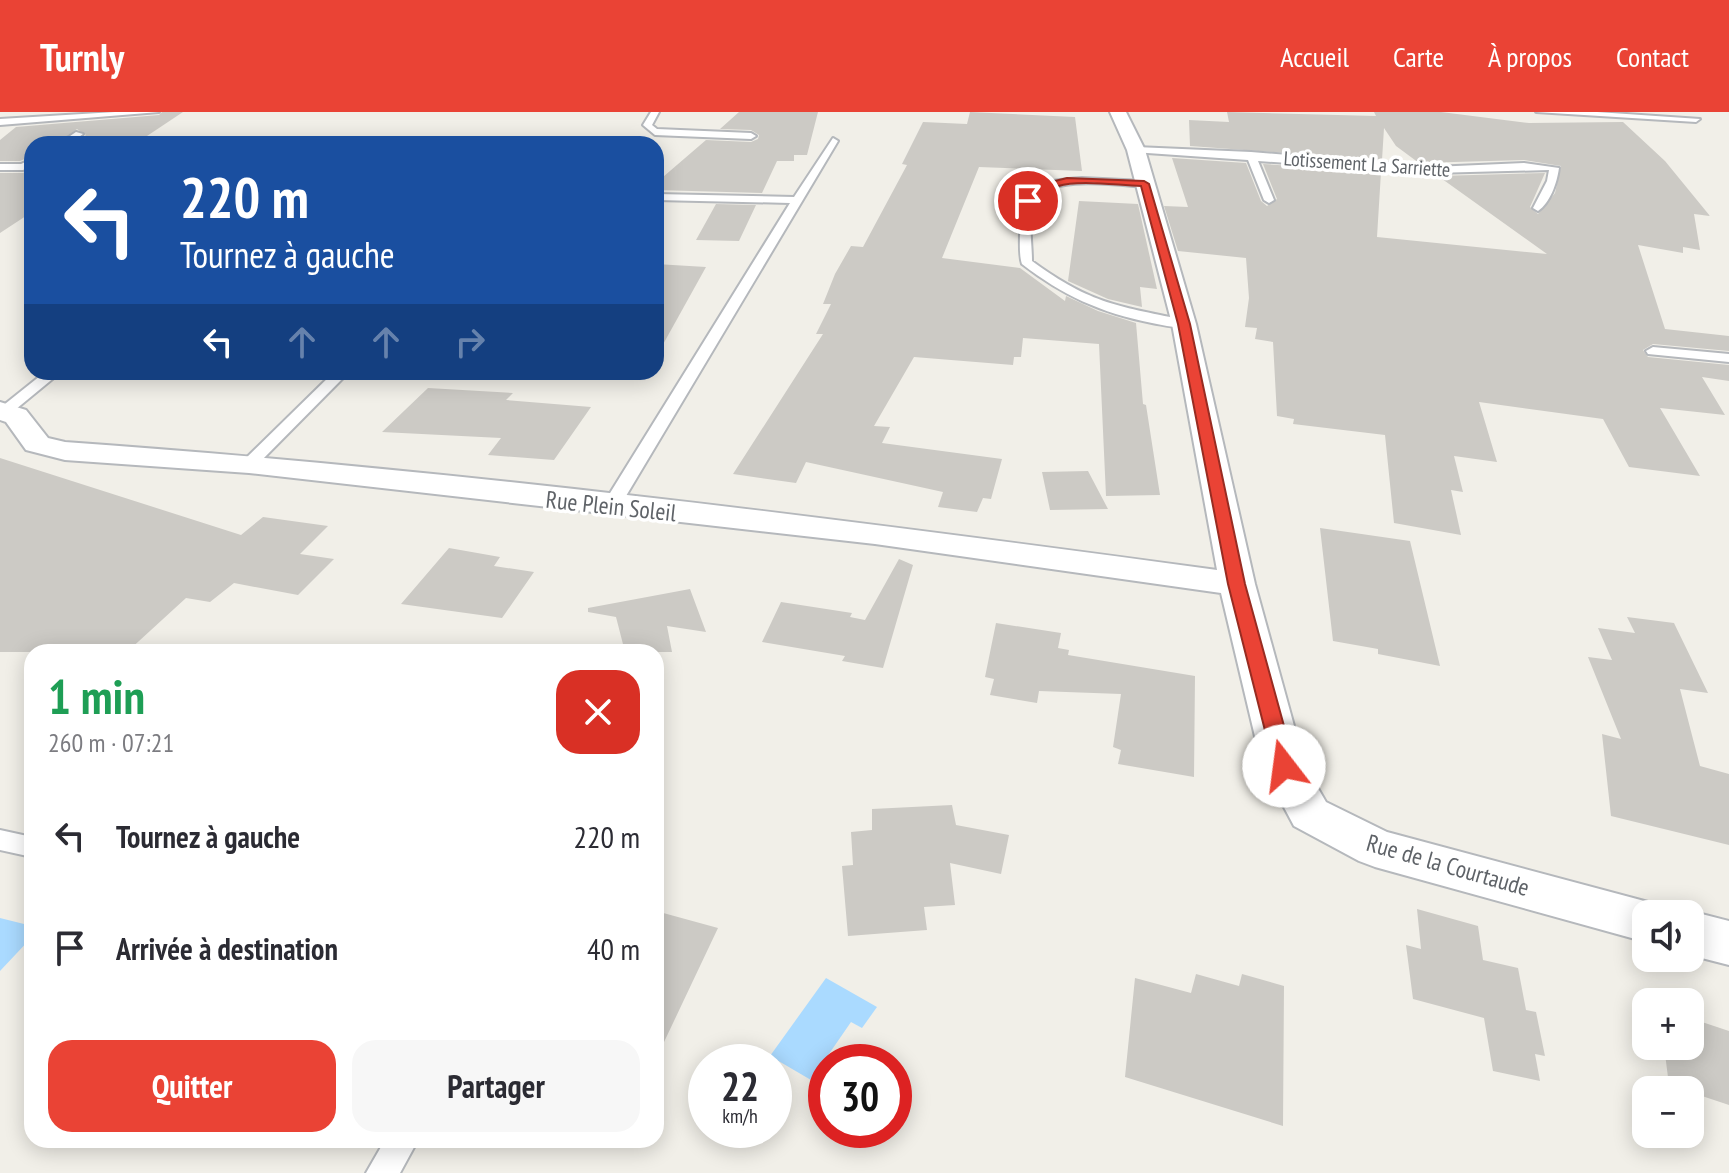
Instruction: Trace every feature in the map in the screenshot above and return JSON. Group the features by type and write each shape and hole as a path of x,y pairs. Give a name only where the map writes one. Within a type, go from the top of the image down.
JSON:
{"street":[{"name":"Rue de la Courtaude","path":"1118,112 1140,167 1184,324 1237,584 1284,766 1310,814 1375,848 1632,917"},
{"name":"Rue Plein Soleil","path":"3,411 16,416 37,444 65,451 249,464 875,534 1237,584"},
{"path":"1704,937 1729,943"}],"lane":[{"path":"0,122 155,112"},
{"path":"655,112 647,125 655,132 751,136"},
{"path":"1540,112 1696,119"},
{"path":"611,506 833,141"},
{"path":"1251,155 1269,200"},
{"name":"Lotissement La Sarriette","path":"1184,324 1111,312 1060,289 1026,262 1028,201 1039,188 1140,167 1251,155 1435,171 1477,171 1535,164 1554,168 1552,181 1538,208"},
{"path":"0,167 24,166"},
{"path":"664,197 797,200"},
{"path":"1653,351 1729,358"},
{"path":"3,411 44,380"},
{"path":"249,464 334,380"},
{"path":"0,840 24,845"},
{"path":"382,1173 398,1148"}],"water":[{"path":"0,918 24,924 24,946 0,971"},
{"path":"826,978 877,1007 862,1028 851,1022 836,1044 808,1044 808,1078 792,1069 792,1044 779,1044"}],"building":[{"path":"162,112 183,112 147,136 85,136 77,129 67,136 24,136 24,159 0,161 0,140 16,127 159,115"},
{"path":"739,112 818,112 807,155 794,155 794,161 777,161 762,193 664,190 664,176 706,140 751,142 759,135 751,130 720,129"},
{"path":"970,112 1075,117 1082,171 979,167 942,258 1020,268 1065,301 1066,296 1098,311 1136,323 1143,404 1146,405 1160,495 1106,496 1099,344 1023,338 1021,357 1014,357 1013,365 914,357 874,426 890,427 882,443 1002,459 991,499 983,498 977,512 938,507 943,492 806,462 796,483 733,474 823,334 816,334 831,304 823,304 835,274 851,246 863,247 907,165 902,164 923,122 967,124"},
{"path":"1227,112 1376,116 1374,112 1441,112 1529,123 1623,122 1665,161 1710,216 1694,214 1700,250 1683,247 1683,253 1638,245 1665,329 1729,336 1729,351 1653,344 1643,350 1648,357 1729,365 1729,381 1702,377 1725,415 1660,408 1700,476 1629,467 1603,419 1479,402 1497,462 1454,456 1463,492 1451,490 1461,535 1394,523 1385,435 1293,424 1294,419 1277,416 1273,342 1255,339 1257,328 1245,327 1249,298 1246,258 1178,251 1164,206 1188,207 1172,158 1246,163 1261,201 1267,206 1277,199 1263,164 1381,172 1377,237 1547,254 1438,176 1545,173 1530,207 1538,214 1555,193 1561,166 1524,160 1419,163 1396,146 1384,128 1382,160 1190,146 1189,120 1229,122"},
{"path":"0,173 23,173 24,217 0,233"},
{"path":"1079,201 1138,204 1157,289 1140,287 1142,307 1108,299 1068,281"},
{"path":"716,204 756,205 739,241 696,240"},
{"path":"664,264 706,267 664,343"},
{"path":"428,388 513,393 506,400 591,407 554,460 488,455 501,438 382,432"},
{"path":"0,458 241,535 263,517 328,526 300,554 334,559 298,595 234,583 210,602 186,598 136,644 24,644 24,652 0,652"},
{"path":"1088,471 1108,509 1050,510 1042,472"},
{"path":"1320,528 1410,541 1440,666 1378,654 1378,649 1333,641"},
{"path":"449,548 500,557 494,566 534,572 502,618 401,604"},
{"path":"899,559 913,565 883,668 842,661 845,656 762,642 781,602 852,613 850,617 865,620"},
{"path":"690,589 706,632 667,626 672,652 664,652 664,644 623,644 616,617 588,612 588,608"},
{"path":"1627,617 1674,623 1708,693 1680,689 1700,766 1729,774 1729,845 1611,816 1602,734 1621,739 1588,657 1612,660 1598,628 1635,633"},
{"path":"996,623 1061,633 1058,648 1069,650 1068,655 1195,676 1194,777 1118,764 1121,750 1113,747 1121,694 1039,691 1037,703 990,695 994,679 985,677"},
{"path":"952,805 956,825 1009,835 1001,874 950,863 955,905 924,907 927,930 848,936 842,866 853,865 851,832 872,830 872,809"},
{"path":"1417,909 1478,926 1483,960 1518,968 1526,1010 1536,1012 1545,1056 1535,1054 1540,1081 1493,1071 1484,1018 1413,999 1406,945 1421,949"},
{"path":"664,913 718,928 664,1042"},
{"path":"1196,974 1239,986 1242,974 1284,986 1283,1126 1125,1077 1135,978 1191,993"},
{"path":"1704,1023 1729,1031 1729,1105 1704,1097 1704,1076 1668,1076 1666,1060 1704,1060"}],"route":[{"path":"1028,201 1039,188 1067,181 1144,184 1184,324 1237,584 1284,766"}]}
